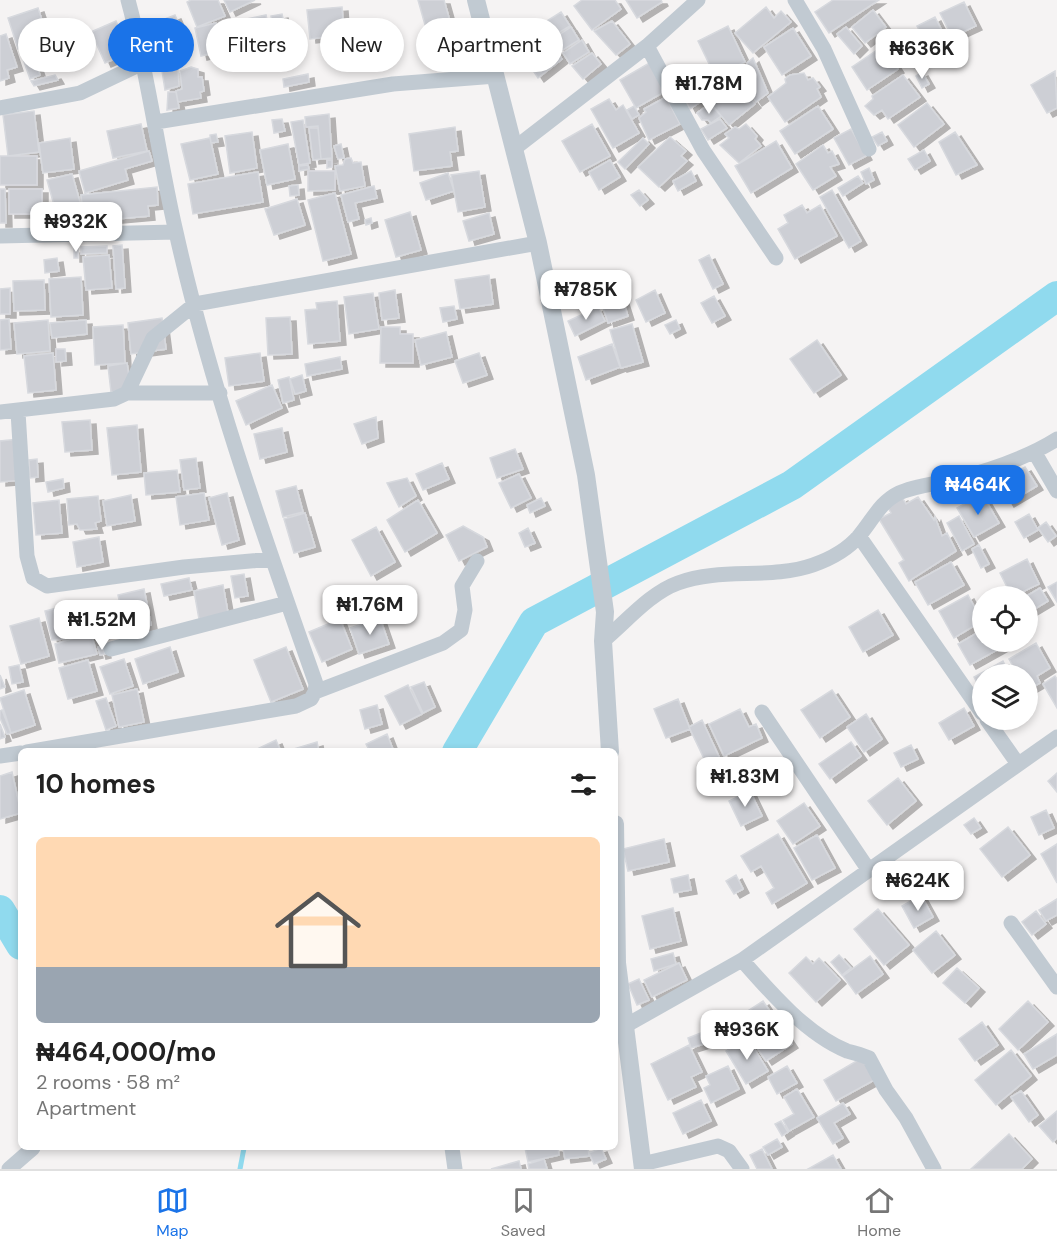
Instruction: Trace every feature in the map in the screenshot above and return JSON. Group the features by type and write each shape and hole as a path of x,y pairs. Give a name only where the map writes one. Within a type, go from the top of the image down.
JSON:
{"street":[{"path":"128,0 133,18"},
{"path":"476,0 538,243 586,476 605,612 603,641 610,748"},
{"path":"515,148 647,46 698,0"},
{"path":"795,0 824,49 869,149"},
{"path":"647,46 703,150 776,258"},
{"path":"0,108 80,93 124,72"},
{"path":"147,72 176,232 195,304 220,393 272,559 315,684 315,692"},
{"path":"156,122 393,84 496,76"},
{"path":"0,236 176,232"},
{"path":"127,393 153,339 195,304 538,243"},
{"path":"0,412 18,412 114,399 127,393 220,393"},
{"path":"18,412 27,556 33,578 47,586 184,567 272,559"},
{"path":"603,641 656,596 679,583 717,576 778,573 813,565 845,549 859,536 886,500 900,492 977,474 1035,453 1057,439"},
{"path":"1035,453 1057,490"},
{"path":"859,536 972,699"},
{"path":"50,748 296,706 310,699 315,692 443,643 461,630 465,610 462,585 477,561"},
{"path":"111,649 287,603"},
{"path":"762,712 868,869"},
{"path":"994,730 1018,764"},
{"path":"625,1026 742,960 1057,738"},
{"path":"0,756 18,753"},
{"path":"1011,923 1057,987"},
{"path":"742,960 781,1004 812,1029 846,1050 869,1058 885,1090 906,1118 934,1169"},
{"path":"618,971 625,1026 622,1052 643,1166 718,1146 729,1151 742,1169"},
{"path":"9,1169 31,1150"},
{"path":"452,1150 455,1169"}],"building":[{"path":"218,0 225,16 206,18 206,23 197,27 187,2"},
{"path":"224,0 255,0 230,12"},
{"path":"418,0 444,0 449,18 423,18"},
{"path":"582,0 615,0 621,9 592,30 574,6"},
{"path":"626,0 661,0 662,2 637,18"},
{"path":"833,0 879,0 829,33 815,12"},
{"path":"964,2 976,26 952,37 940,13"},
{"path":"342,7 343,18 320,18 320,38 310,39 307,10"},
{"path":"766,7 774,18 781,11 791,22 753,53 735,33"},
{"path":"38,8 41,18 18,18 18,49 8,18"},
{"path":"873,10 886,27 865,43 852,27"},
{"path":"561,12 570,26 563,30 563,18 552,18"},
{"path":"282,14 283,18 271,18 271,16"},
{"path":"266,15 267,18 251,18"},
{"path":"935,17 947,41 930,50 917,26"},
{"path":"612,21 630,44 616,55 594,31"},
{"path":"108,25 108,62 105,63 96,43 96,30"},
{"path":"206,25 206,55 201,56 195,28"},
{"path":"728,26 745,62 715,76 698,41"},
{"path":"571,27 579,40 563,50 563,32"},
{"path":"846,27 862,46 854,54 837,34"},
{"path":"793,28 811,56 782,75 764,47"},
{"path":"6,34 17,67 7,70 9,78 0,81 0,36"},
{"path":"582,40 589,52 570,64 563,53"},
{"path":"883,46 898,69 867,90 852,67"},
{"path":"592,53 601,64 583,79 572,66"},
{"path":"753,58 768,93 756,102 739,76 748,69 747,63"},
{"path":"651,62 666,91 636,108 620,80"},
{"path":"194,68 198,69 198,77 202,77 204,91 200,92 201,98 178,102 176,91 182,89 180,72 194,72"},
{"path":"1055,71 1057,108 1047,113 1031,85"},
{"path":"28,72 39,72 40,75 30,79"},
{"path":"162,72 178,72 179,86 165,90"},
{"path":"534,72 546,72 538,78"},
{"path":"708,72 718,90 690,109 679,88"},
{"path":"922,72 929,84 922,88 916,76"},
{"path":"727,73 731,80 720,87 716,79"},
{"path":"804,73 808,80 813,78 820,87 817,89 821,97 785,122 768,97 786,83 785,79 790,75"},
{"path":"308,74 309,82 284,87 283,79"},
{"path":"55,75 58,80 34,86 31,81"},
{"path":"903,75 920,97 888,119 882,110 874,115 865,106 873,99 872,96"},
{"path":"735,79 755,104 729,125 708,100"},
{"path":"168,92 176,92 179,108 167,110"},
{"path":"666,97 680,124 649,140 639,118 646,112 644,109"},
{"path":"609,99 616,110 623,105 639,133 613,148 591,109"},
{"path":"927,103 944,124 914,147 898,125"},
{"path":"634,106 639,115 632,119 627,110"},
{"path":"818,106 833,129 795,154 780,131"},
{"path":"704,108 708,111 714,108 721,116 711,123 708,120 702,120 697,113"},
{"path":"34,111 39,152 8,156 3,115"},
{"path":"329,114 332,158 321,159 318,126 306,127 305,117"},
{"path":"282,119 285,131 274,133 272,120"},
{"path":"720,119 727,128 708,140 701,129"},
{"path":"303,120 310,163 299,165 291,122"},
{"path":"141,124 147,151 113,158 107,131"},
{"path":"592,124 610,156 580,172 562,141"},
{"path":"746,124 757,136 755,139 761,146 739,163 720,145 729,138 725,134 735,127 739,129"},
{"path":"455,127 458,151 450,152 452,166 414,171 409,134"},
{"path":"309,128 318,128 321,159 313,160"},
{"path":"851,129 866,156 849,165 834,138"},
{"path":"252,132 257,168 230,173 225,136"},
{"path":"882,132 887,141 878,146 872,137"},
{"path":"955,132 977,165 956,175 939,142"},
{"path":"216,134 218,142 211,143 210,135"},
{"path":"670,137 686,151 681,156 687,161 659,187 638,167"},
{"path":"70,138 74,169 43,173 39,143"},
{"path":"210,138 218,174 190,180 181,144"},
{"path":"643,138 649,144 625,169 618,162"},
{"path":"776,141 792,168 751,193 735,166"},
{"path":"288,144 295,179 267,185 260,150"},
{"path":"341,144 344,158 338,159 334,146"},
{"path":"823,145 828,153 832,151 839,164 830,167 836,176 813,190 796,164"},
{"path":"924,150 930,161 915,170 908,159"},
{"path":"149,151 152,161 125,169 128,180 85,193 79,171"},
{"path":"0,156 37,156 37,185 0,185"},
{"path":"351,158 353,163 361,162 365,186 340,191 335,166 343,165 345,159"},
{"path":"327,160 332,160 332,167 327,168"},
{"path":"610,160 620,177 599,190 589,172"},
{"path":"308,165 309,169 299,171 299,166"},
{"path":"869,168 874,180 866,184 861,172"},
{"path":"308,171 335,171 335,190 308,191"},
{"path":"479,171 485,207 458,212 451,175"},
{"path":"691,171 696,181 678,191 673,181"},
{"path":"258,172 263,202 193,214 188,184"},
{"path":"448,173 454,191 426,200 420,183"},
{"path":"72,174 82,209 57,216 47,180"},
{"path":"858,176 863,183 843,196 838,188"},
{"path":"298,185 299,195 290,196 289,186"},
{"path":"374,186 377,198 355,203 359,219 348,222 341,195"},
{"path":"157,187 158,205 148,206 149,216 84,222 81,195"},
{"path":"0,189 5,189 6,223 0,223"},
{"path":"9,189 42,189 42,214 9,214"},
{"path":"639,190 648,200 640,206 631,195"},
{"path":"832,190 861,241 849,248 820,197"},
{"path":"335,193 351,254 323,261 308,200"},
{"path":"297,199 305,225 274,235 265,209"},
{"path":"802,205 807,213 820,205 837,236 795,259 778,229 788,223 784,215"},
{"path":"410,212 421,250 396,257 385,220"},
{"path":"489,213 494,234 469,241 463,221"},
{"path":"371,218 372,223 366,225 365,220"},
{"path":"122,245 125,288 116,289 113,246"},
{"path":"107,246 107,253 81,254 81,247"},
{"path":"78,248 78,258 74,258 74,249"},
{"path":"109,255 112,288 86,290 83,257"},
{"path":"709,255 723,284 713,289 699,260"},
{"path":"57,258 59,271 45,273 44,260"},
{"path":"489,275 493,304 460,309 455,280"},
{"path":"81,277 83,315 51,317 49,279"},
{"path":"44,280 45,310 14,311 13,281"},
{"path":"10,288 10,314 0,314 0,289"},
{"path":"395,290 399,318 382,320 379,293"},
{"path":"655,290 665,313 646,322 636,300"},
{"path":"373,293 379,329 349,334 344,297"},
{"path":"621,294 628,316 608,323 601,301"},
{"path":"714,296 725,316 712,323 701,303"},
{"path":"337,301 340,341 308,344 305,310 317,309 316,303"},
{"path":"454,306 457,319 443,322 440,308"},
{"path":"598,307 605,321 575,336 568,321"},
{"path":"290,317 292,354 268,355 266,318"},
{"path":"162,318 166,349 131,354 128,323"},
{"path":"9,319 11,349 0,350 0,320"},
{"path":"48,320 50,351 17,354 14,323"},
{"path":"86,320 87,334 52,338 50,323"},
{"path":"676,320 680,329 670,334 665,325"},
{"path":"632,324 643,362 621,368 610,330"},
{"path":"123,325 125,363 95,365 93,327"},
{"path":"381,327 400,327 400,334 413,334 413,363 380,363"},
{"path":"446,332 452,357 421,365 415,340"},
{"path":"817,340 841,375 814,393 790,359"},
{"path":"612,344 620,367 586,380 578,357"},
{"path":"56,349 65,349 66,361 56,362"},
{"path":"53,353 56,390 28,393 24,356"},
{"path":"260,353 264,381 229,386 225,358"},
{"path":"479,353 487,375 463,383 455,361"},
{"path":"340,357 342,369 307,376 305,364"},
{"path":"127,363 131,390 111,392 108,366"},
{"path":"302,375 306,391 295,394 290,379"},
{"path":"289,377 294,400 283,403 278,380"},
{"path":"272,385 282,408 246,425 236,401"},
{"path":"376,417 378,438 362,444 354,424"},
{"path":"90,420 92,450 65,452 62,422"},
{"path":"137,425 141,472 112,475 107,428"},
{"path":"282,428 287,452 260,459 254,434"},
{"path":"19,439 23,480 0,482 0,441"},
{"path":"515,449 523,469 497,478 490,458"},
{"path":"196,458 200,488 184,490 180,460"},
{"path":"37,459 38,477 30,478 29,460"},
{"path":"442,463 449,479 423,490 416,474"},
{"path":"1025,467 1037,486 1008,503 997,484"},
{"path":"177,470 180,492 146,495 144,473"},
{"path":"519,474 531,498 511,508 499,483"},
{"path":"407,478 416,496 399,507 387,483"},
{"path":"63,479 64,488 48,492 46,482"},
{"path":"296,486 303,512 283,517 276,491"},
{"path":"204,493 209,520 180,525 176,497"},
{"path":"227,493 239,540 222,545 209,498"},
{"path":"982,494 999,523 974,537 957,508"},
{"path":"131,495 135,521 107,526 103,501"},
{"path":"98,496 101,521 95,523 97,529 80,530 77,524 69,525 67,499"},
{"path":"902,497 906,504 918,497 934,520 935,517 942,536 947,533 956,551 909,581 899,563 904,560 879,519 891,513 887,506"},
{"path":"541,498 545,506 530,513 527,505"},
{"path":"59,500 62,533 36,535 33,503"},
{"path":"418,500 437,533 405,552 387,520"},
{"path":"305,513 315,547 294,553 284,519"},
{"path":"1029,514 1038,530 1024,538 1015,522"},
{"path":"959,516 974,544 962,551 947,523"},
{"path":"1046,522 1056,536 1048,542 1038,528"},
{"path":"463,526 483,537 487,547 459,561 446,535"},
{"path":"376,527 395,562 371,576 352,540"},
{"path":"528,528 535,543 525,547 519,533"},
{"path":"99,537 103,562 77,567 73,542"},
{"path":"979,545 989,564 981,568 972,549"},
{"path":"1027,559 1039,584 1006,586 1000,573"},
{"path":"951,562 964,585 928,605 915,582"},
{"path":"244,574 248,596 235,598 231,576"},
{"path":"189,578 192,590 164,596 161,584"},
{"path":"1057,582 1057,602 1048,587"},
{"path":"223,585 228,613 199,619 194,591"},
{"path":"1040,588 1048,601 1038,607 1038,589"},
{"path":"144,589 151,625 126,631 118,595"},
{"path":"968,595 972,602 972,627 954,638 939,611"},
{"path":"108,602 112,627 87,631 83,606"},
{"path":"57,608 64,639 52,640 45,611"},
{"path":"878,610 893,635 863,652 849,627"},
{"path":"39,618 49,656 21,664 10,626"},
{"path":"380,618 389,644 359,654 350,628"},
{"path":"340,619 352,649 322,662 309,632"},
{"path":"81,624 84,633 65,639 63,630"},
{"path":"91,633 97,654 59,663 55,644"},
{"path":"972,636 972,652 993,652 970,665 958,644"},
{"path":"103,646 105,654 100,655 98,647"},
{"path":"170,647 178,672 143,684 135,659"},
{"path":"286,647 303,689 271,702 254,660"},
{"path":"1038,647 1050,668 1038,675 1038,664 1012,664 1009,659 1021,652 1038,652"},
{"path":"124,659 133,686 110,694 100,667"},
{"path":"88,660 97,691 68,699 59,668"},
{"path":"19,665 23,682 12,684 9,667"},
{"path":"0,675 5,687 0,689"},
{"path":"1055,676 1057,679 1057,708 1043,684"},
{"path":"424,682 435,707 423,713 411,687"},
{"path":"408,685 422,714 400,725 385,696"},
{"path":"137,689 144,722 119,727 112,695"},
{"path":"24,690 35,725 11,733 0,698"},
{"path":"832,690 850,717 820,738 801,710"},
{"path":"106,698 116,726 106,730 96,701"},
{"path":"678,699 690,729 666,738 654,709"},
{"path":"377,705 382,724 365,729 360,710"},
{"path":"964,708 972,722 972,727 949,740 939,723"},
{"path":"740,709 749,727 756,724 762,738 724,756 709,724"},
{"path":"2,710 11,733 7,734 0,718"},
{"path":"866,714 882,739 864,752 847,727"},
{"path":"702,720 720,759 707,765 689,727"},
{"path":"0,724 5,737 0,739"},
{"path":"387,734 392,748 368,748 366,744"},
{"path":"276,740 279,748 259,748"},
{"path":"317,742 318,748 297,748"},
{"path":"851,742 861,756 830,779 819,764"},
{"path":"911,745 918,759 901,767 894,753"},
{"path":"12,772 18,799 18,814 0,819 0,776"},
{"path":"1057,773 1057,792 1048,781"},
{"path":"898,778 916,801 887,825 868,801"},
{"path":"750,791 762,816 741,826 729,801"},
{"path":"804,803 820,826 793,844 777,821"},
{"path":"1046,810 1054,828 1039,835 1031,817"},
{"path":"974,818 981,828 971,834 964,825"},
{"path":"1008,827 1030,855 1002,877 980,849"},
{"path":"778,834 807,883 772,904 766,893 774,888 761,866 751,872 741,856"},
{"path":"817,835 835,868 812,880 794,848"},
{"path":"664,839 669,862 628,871 623,849"},
{"path":"1057,844 1057,883 1041,854"},
{"path":"688,875 691,890 674,893 671,879"},
{"path":"736,875 743,889 734,894 726,881"},
{"path":"921,895 933,917 914,928 902,906"},
{"path":"1057,899 1057,915 1046,921 1039,910"},
{"path":"673,908 681,941 650,949 642,916"},
{"path":"878,909 909,945 884,965 854,929"},
{"path":"1036,911 1046,924 1032,935 1022,922"},
{"path":"936,931 955,955 932,973 913,950"},
{"path":"673,953 676,964 654,971 651,959"},
{"path":"839,955 851,968 842,975 831,962"},
{"path":"870,956 883,974 856,994 843,976"},
{"path":"806,957 813,964 819,958 840,980 816,1002 789,973"},
{"path":"679,963 687,980 652,997 644,980"},
{"path":"957,968 979,988 965,1003 943,983"},
{"path":"639,979 649,1000 637,1005 628,984"},
{"path":"763,1001 792,1044 766,1061 737,1018"},
{"path":"1028,1001 1048,1022 1018,1050 999,1029"},
{"path":"982,1022 998,1045 975,1061 959,1039"},
{"path":"706,1031 710,1042 691,1048 688,1038"},
{"path":"1057,1034 1057,1055 1033,1069 1024,1054"},
{"path":"748,1038 768,1071 746,1084 726,1051"},
{"path":"689,1045 702,1072 691,1077 696,1087 668,1100 651,1064"},
{"path":"1011,1050 1031,1076 996,1105 975,1080"},
{"path":"865,1056 878,1078 836,1101 824,1080"},
{"path":"728,1066 739,1089 711,1103 704,1088 710,1085 706,1076"},
{"path":"787,1066 797,1083 777,1094 768,1077"},
{"path":"797,1089 814,1117 789,1131 783,1120 794,1114 784,1097"},
{"path":"1021,1091 1038,1115 1029,1122 1011,1097"},
{"path":"701,1100 711,1121 683,1134 673,1113"},
{"path":"843,1103 850,1114 834,1123 843,1138 833,1144 817,1118"},
{"path":"1057,1111 1057,1138 1053,1142 1039,1126"},
{"path":"781,1121 788,1132 782,1136 775,1124"},
{"path":"1009,1134 1032,1159 1022,1169 971,1169"},
{"path":"777,1139 782,1147 768,1155 763,1147"},
{"path":"762,1149 772,1169 757,1169 750,1155"},
{"path":"525,1150 558,1150 559,1155 528,1162"},
{"path":"563,1150 588,1150 589,1156 565,1159"},
{"path":"602,1150 606,1159 594,1164 589,1153"},
{"path":"833,1155 841,1169 808,1169"},
{"path":"544,1159 547,1169 529,1169 528,1164"},
{"path":"519,1161 521,1169 491,1169"}],"waterway":[{"path":"459,748 534,622 792,485 1057,296"},
{"path":"0,910 18,940"},
{"path":"240,1169 244,1150"}]}
